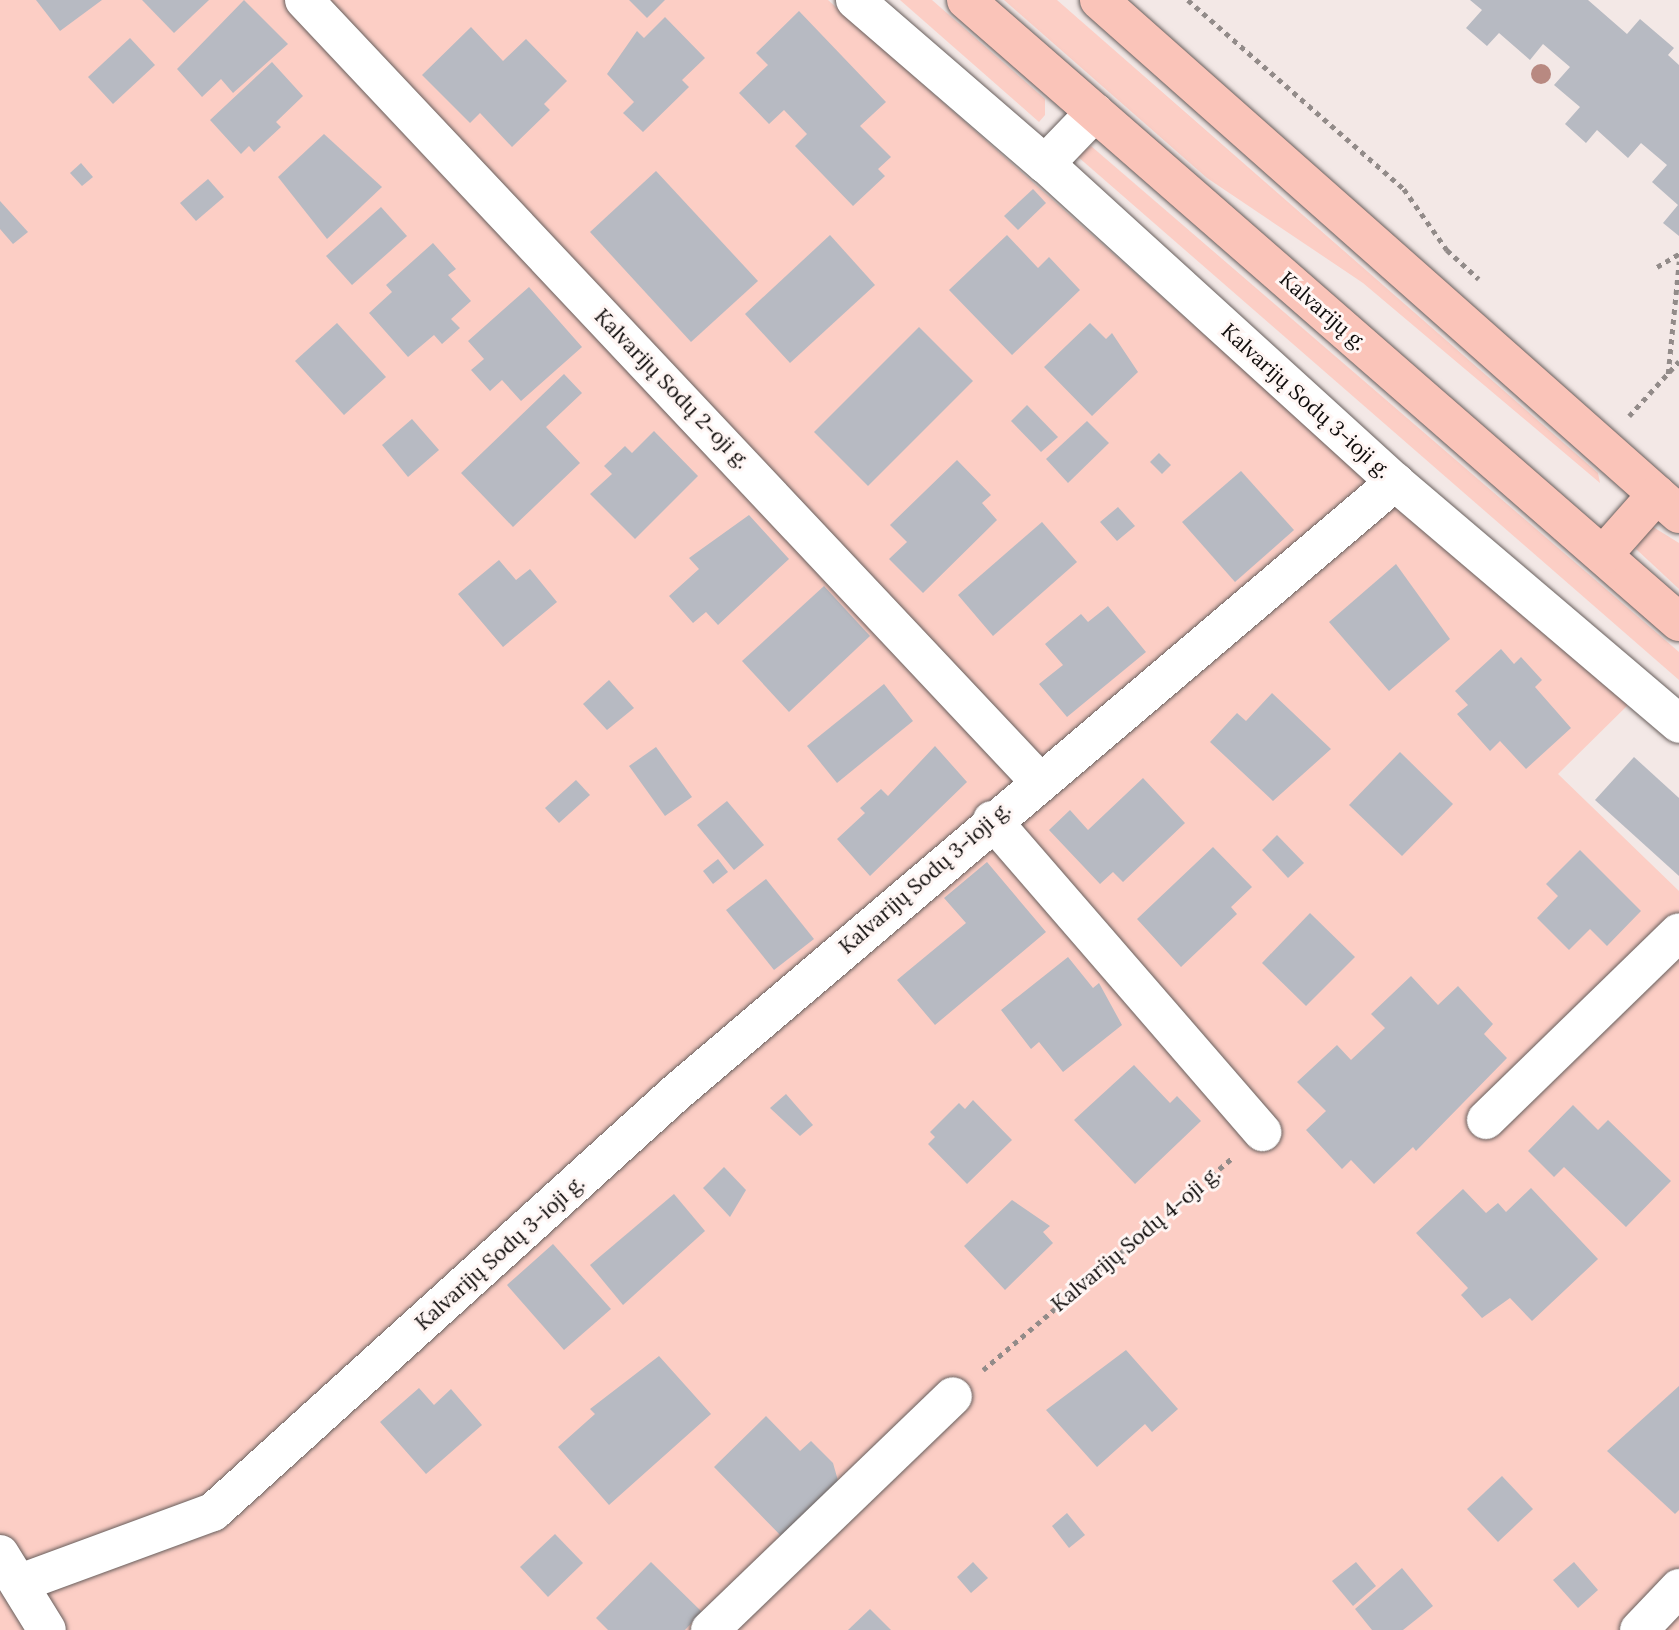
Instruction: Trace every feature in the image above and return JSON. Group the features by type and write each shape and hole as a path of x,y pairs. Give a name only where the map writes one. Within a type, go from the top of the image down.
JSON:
{"main road":[{"name":"Kalvarijų g.","path":"966,0 1679,622"},
{"path":"1099,0 1668,504 1603,555"}],"street":[{"name":"Kalvarijų Sodų 2-oji g.","path":"304,0 1038,780"},
{"name":"Kalvarijų Sodų 3-ioji g.","path":"10,1568 213,1512 678,1091 1038,780 1395,482 1045,164 855,0"},
{"path":"1045,164 1095,112"},
{"path":"1395,482 1679,724"},
{"path":"992,820 1262,1132"},
{"path":"1486,1120 1679,932"},
{"path":"710,1630 953,1396"},
{"path":"10,1568 47,1630"},
{"path":"1639,1630 1679,1588"}],"path":[{"path":"1188,0 1404,189 1447,250 1484,282"},
{"path":"1657,267 1679,254"},
{"path":"1668,374 1679,262"},
{"path":"1629,417 1679,361"},
{"path":"1619,408 1639,426"},
{"name":"Kalvarijų Sodų 4-oji g.","path":"953,1396 1262,1132"}],"shaded area":[{"path":"0,0 828,0 1217,346 1634,699 1558,774 1679,891 1679,1630 0,1630"},
{"path":"900,0 932,0 1045,99 1045,115 1039,122"},
{"path":"1004,0 1057,0 1598,473 1600,483 1363,283 1207,178"},
{"path":"1091,146 1679,652 1679,680 1077,156"},
{"path":"1650,525 1679,543 1679,589 1636,549"}],"building":[{"path":"36,0 102,0 60,31"},
{"path":"142,0 209,0 174,33"},
{"path":"244,0 288,44 233,93 221,79 202,97 177,69"},
{"path":"629,0 665,0 647,18"},
{"path":"1470,0 1588,0 1627,34 1640,19 1674,48 1668,55 1679,65 1679,236 1663,223 1678,205 1652,182 1667,165 1641,143 1628,158 1597,130 1586,143 1565,124 1580,107 1554,85 1570,67 1543,44 1530,60 1499,33 1487,46 1466,28 1482,10"},
{"path":"799,11 886,102 860,126 891,157 878,169 885,176 853,206 795,146 807,134 784,110 769,124 739,93 768,65 756,53"},
{"path":"665,17 705,58 682,80 689,87 643,132 623,113 634,102 607,74 637,31 644,38"},
{"path":"471,27 503,61 526,39 567,81 544,104 550,110 512,147 480,113 470,123 422,75"},
{"path":"130,38 155,65 113,104 88,77"},
{"path":"272,62 303,96 276,122 281,127 254,152 249,146 241,154 210,120"},
{"path":"324,134 382,187 327,239 278,177"},
{"path":"81,163 93,177 82,186 70,173"},
{"path":"656,171 758,281 691,342 590,232"},
{"path":"208,179 224,197 196,221 180,203"},
{"path":"1033,189 1046,203 1018,230 1004,216"},
{"path":"0,201 28,232 13,244 0,229"},
{"path":"381,207 407,236 352,285 326,256"},
{"path":"830,235 875,285 790,363 745,314"},
{"path":"1007,235 1038,268 1049,257 1080,290 1012,355 949,290"},
{"path":"433,243 456,269 448,275 471,301 451,319 460,328 442,344 434,335 408,357 369,313 392,292 386,285"},
{"path":"529,287 582,347 521,401 502,380 490,391 471,370 484,359 468,341"},
{"path":"337,323 386,377 344,415 295,361"},
{"path":"1090,323 1106,339 1112,333 1138,372 1092,416 1044,367"},
{"path":"919,327 973,381 868,486 814,432"},
{"path":"564,374 582,393 546,427 580,463 513,527 461,473"},
{"path":"1027,405 1058,437 1041,452 1011,421"},
{"path":"412,419 439,450 408,477 382,445"},
{"path":"1087,421 1109,443 1068,483 1046,459"},
{"path":"654,431 698,476 635,539 590,494 612,474 604,466 625,446 632,453"},
{"path":"1159,453 1171,465 1162,474 1150,462"},
{"path":"957,460 991,495 982,503 997,520 923,593 889,559 907,542 890,525"},
{"path":"1241,471 1294,530 1235,582 1182,522"},
{"path":"1118,507 1135,526 1117,541 1100,522"},
{"path":"749,515 789,559 718,625 706,612 693,623 669,596 699,569 689,558"},
{"path":"1042,522 1077,562 993,636 958,595"},
{"path":"499,560 516,580 530,569 557,602 503,647 458,594"},
{"path":"1396,564 1450,639 1389,691 1329,622"},
{"path":"824,586 870,636 789,712 742,661"},
{"path":"1108,606 1146,652 1067,717 1039,684 1063,665 1045,644 1081,614 1088,622"},
{"path":"1501,649 1514,664 1521,657 1542,680 1535,687 1571,728 1526,769 1500,741 1490,751 1457,714 1468,705 1455,691"},
{"path":"609,680 634,708 607,730 583,704"},
{"path":"884,684 913,721 837,783 807,746"},
{"path":"1272,693 1331,749 1273,801 1210,742 1237,713 1246,721"},
{"path":"935,746 967,782 870,876 837,839 865,813 860,808 881,789 888,796"},
{"path":"656,747 692,797 665,816 629,766"},
{"path":"1400,752 1453,804 1402,856 1349,805"},
{"path":"1634,757 1679,798 1679,876 1595,800"},
{"path":"1143,778 1185,823 1123,882 1113,872 1100,884 1049,830 1070,810 1088,830"},
{"path":"576,780 590,795 559,823 545,808"},
{"path":"727,801 764,845 734,870 697,825"},
{"path":"1277,835 1304,863 1288,878 1262,850"},
{"path":"1213,847 1252,887 1231,907 1237,914 1181,967 1137,919"},
{"path":"1580,850 1641,911 1607,946 1590,929 1569,950 1537,918 1558,896 1546,884"},
{"path":"718,859 728,872 713,884 703,871"},
{"path":"987,862 1046,932 935,1025 897,980 966,923 944,898"},
{"path":"766,879 814,939 774,970 726,910"},
{"path":"1310,913 1355,957 1306,1006 1262,963"},
{"path":"1068,957 1093,988 1099,983 1122,1025 1063,1072 1039,1042 1031,1049 1001,1010"},
{"path":"1411,976 1438,1005 1458,986 1493,1024 1484,1034 1507,1058 1416,1151 1413,1147 1374,1184 1351,1160 1342,1169 1306,1130 1326,1111 1297,1082 1337,1045 1351,1060 1385,1028 1371,1014"},
{"path":"1134,1065 1170,1103 1177,1096 1201,1121 1135,1184 1074,1120"},
{"path":"786,1094 813,1125 800,1136 770,1108"},
{"path":"973,1100 1012,1140 967,1184 928,1144 935,1137 930,1132 959,1103 965,1109"},
{"path":"1573,1105 1598,1130 1608,1120 1671,1181 1626,1227 1564,1167 1554,1177 1528,1151"},
{"path":"724,1167 746,1190 730,1217 703,1188"},
{"path":"1531,1188 1598,1259 1532,1321 1510,1298 1482,1318 1461,1295 1468,1288 1416,1233 1463,1189 1486,1213 1498,1203 1506,1212"},
{"path":"674,1194 705,1231 623,1305 590,1265"},
{"path":"1012,1200 1050,1226 1043,1232 1053,1243 1005,1290 964,1246"},
{"path":"553,1244 611,1309 564,1350 507,1285"},
{"path":"1126,1350 1178,1409 1152,1432 1145,1424 1097,1467 1046,1410"},
{"path":"659,1356 711,1414 609,1505 558,1447 595,1414 590,1409"},
{"path":"1679,1386 1679,1510 1675,1514 1607,1451"},
{"path":"419,1388 434,1405 451,1389 482,1425 426,1474 380,1422"},
{"path":"766,1416 800,1451 811,1441 833,1463 839,1484 783,1538 714,1467"},
{"path":"1502,1476 1533,1509 1498,1542 1467,1509"},
{"path":"1067,1513 1085,1535 1069,1548 1052,1526"},
{"path":"555,1534 583,1563 548,1597 520,1567"},
{"path":"651,1562 702,1612 685,1630 608,1630 596,1618"},
{"path":"973,1562 988,1578 971,1593 957,1577"},
{"path":"1356,1562 1376,1586 1353,1606 1332,1581"},
{"path":"1574,1562 1598,1590 1578,1608 1553,1580"},
{"path":"1402,1568 1433,1606 1403,1630 1372,1630 1355,1609"},
{"path":"870,1609 891,1630 848,1630"}]}
